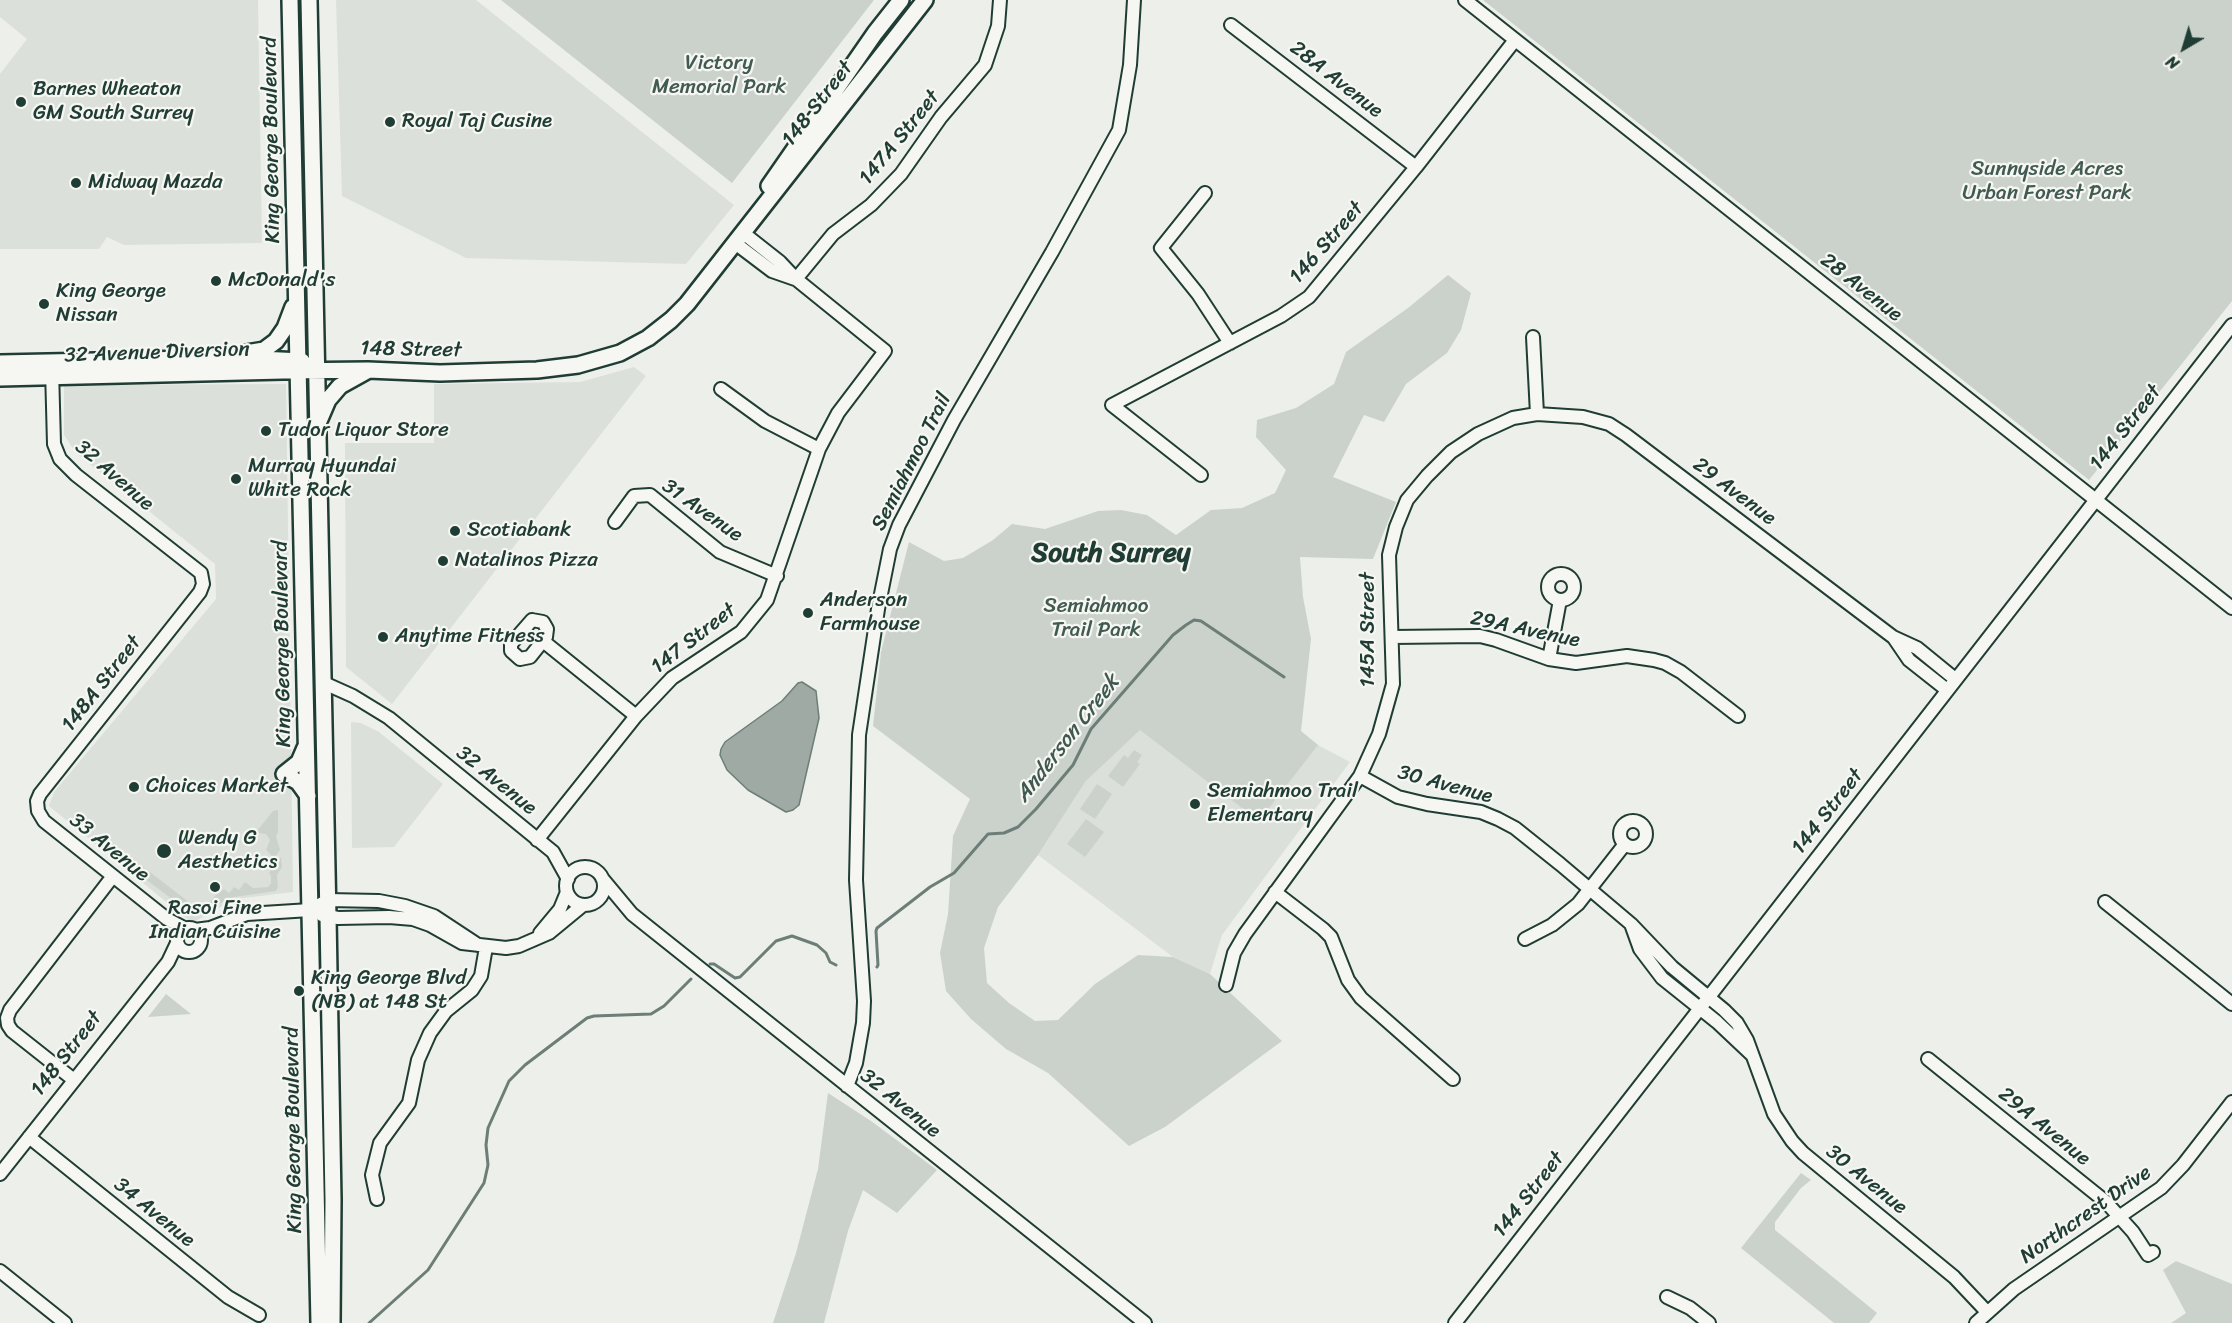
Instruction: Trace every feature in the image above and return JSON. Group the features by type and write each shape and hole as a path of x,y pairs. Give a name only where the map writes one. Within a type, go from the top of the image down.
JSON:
{"main road":[{"name":"King George Boulevard","path":"290,0 319,1323"},
{"path":"300,0 301,47 311,75"},
{"name":"King George Boulevard","path":"309,0 328,900 333,1200 332,1323"},
{"name":"148 Street","path":"739,238 749,214 875,33 901,0"},
{"name":"148 Street","path":"316,366 440,373 537,370 578,365 620,353 648,338 687,304 925,0"},
{"path":"238,358 246,353 264,350 276,341 285,328 296,301"},
{"name":"32 Avenue Diversion","path":"0,378 52,370 238,358 297,366"},
{"name":"32 Avenue Diversion","path":"0,363 52,370 316,366"},
{"name":"148 Street","path":"316,366 578,365"},
{"path":"318,424 328,400 340,386 368,370"},
{"path":"303,596 313,634 315,674 317,680 324,683"},
{"path":"307,746 299,762 284,774 298,782 308,796"}],"street":[{"name":"147A Street","path":"796,279 833,234 871,205 901,174 941,117 985,65 998,26 1000,0"},
{"name":"Semiahmoo Trail","path":"846,1086 856,1063 863,1023 864,1001 856,880 859,735 878,609 890,549 899,525 954,420 1052,252 1119,130 1130,65 1134,0"},
{"name":"28 Avenue","path":"1465,0 2232,608"},
{"name":"28A Avenue","path":"1232,25 1416,167"},
{"name":"146 Street","path":"1201,475 1112,405 1281,316 1309,297 1416,167 1515,40"},
{"path":"1205,193 1161,248 1198,294 1230,342"},
{"path":"739,238 772,271 796,279"},
{"name":"147 Street","path":"537,840 636,716 672,678 741,632 767,600 819,449 838,413 885,351 796,279"},
{"name":"144 Street","path":"1455,1323 2232,325"},
{"path":"1533,337 1538,414"},
{"name":"32 Avenue","path":"52,370 54,444 60,459 76,475 201,573 203,584 200,592"},
{"path":"722,389 765,421 819,449"},
{"name":"29 Avenue","path":"1538,414 1582,417 1609,424 1893,637 1917,648 1955,679"},
{"name":"145A Street","path":"1226,985 1234,953 1245,934 1360,776 1379,734 1393,684 1389,555 1395,527 1407,500 1451,452 1478,434 1513,418 1538,414"},
{"name":"31 Avenue","path":"615,522 634,496 650,495 720,552 777,576"},
{"name":"148A Street","path":"37,801 40,794 200,592"},
{"path":"1550,659 1560,600"},
{"name":"29A Avenue","path":"1392,637 1480,636 1550,659 1587,663 1627,656 1665,663 1681,672 1738,716"},
{"name":"29 Avenue","path":"1893,637 1909,660 1947,690"},
{"path":"543,641 636,716"},
{"name":"32 Avenue","path":"324,683 353,696 389,718 537,840 553,852 583,868"},
{"name":"30 Avenue","path":"1360,776 1398,797 1481,812 1498,819 1515,828 1590,888 1651,943 1666,962 1737,1023 1747,1040 1774,1114 1803,1153 1954,1277 1987,1312"},
{"name":"33 Avenue","path":"37,801 38,812 44,821 167,919 187,938"},
{"path":"1525,939 1565,915 1625,844"},
{"name":"32 Avenue","path":"553,852 568,879"},
{"path":"310,910 328,917 413,919 430,925 462,943 512,947 536,939 549,933 603,892 602,878 594,870 583,868 573,872 568,879 567,892 560,909 536,939"},
{"path":"74,1080 12,1031 6,1022 10,1010 113,876"},
{"name":"32 Avenue","path":"602,878 632,914 1145,1323"},
{"path":"567,892 574,902 588,904"},
{"path":"1275,892 1331,937 1348,980 1361,998 1453,1079"},
{"path":"328,900 379,901 414,908 441,919 482,946"},
{"name":"148 Street","path":"0,1174 4,1158 29,1137 187,938 247,914 310,910 328,900"},
{"name":"32 Avenue","path":"588,904 603,902 632,914"},
{"path":"2105,902 2232,1004"},
{"name":"30 Avenue","path":"1631,924 1640,950 1657,972 1752,1055"},
{"path":"377,1199 372,1175 381,1143 409,1102 418,1060 430,1033 442,1016 472,990 481,976 482,946"},
{"path":"1657,972 1666,962"},
{"name":"29A Avenue","path":"1928,1059 2106,1202 2148,1255 2153,1251"},
{"name":"Northcrest Drive","path":"1976,1323 2014,1289 2120,1217 2172,1177 2232,1102"},
{"name":"34 Avenue","path":"29,1137 228,1297 259,1315"},
{"path":"0,1271 65,1323"},
{"path":"1667,1297 1690,1308 1709,1323"}],"shaded area":[{"path":"0,0 258,0 262,243 124,245 107,237 99,249 0,249 0,74 27,39 0,17"},
{"path":"336,0 476,0 734,205 686,264 466,258 342,196"},
{"path":"634,367 646,376 392,704 346,667 345,443 434,443 434,384 580,382"},
{"path":"286,384 293,892 235,899 192,923 49,806 54,792 216,599 215,564 76,453 64,435 64,385"},
{"name":"Semiahmoo Trail Elementary","path":"1199,653 1318,745 1350,762 1222,935 1210,974 1173,957 1038,855 1086,781 1140,729"},
{"path":"802,682 816,691 819,718 799,805 786,812 748,790 727,770 720,755 725,742 782,701 798,683"},
{"path":"351,722 361,723 379,732 443,784 394,847 352,848"}],"green space":[{"name":"Victory Memorial Park","path":"501,0 874,0 732,183"},
{"name":"Sunnyside Acres Urban Forest Park","path":"1483,0 2232,0 2232,301 2089,480"},
{"name":"Semiahmoo Trail Park","path":"1448,275 1471,293 1461,330 1447,353 1406,384 1384,422 1364,415 1333,477 1396,502 1373,559 1300,557 1303,597 1311,639 1301,731 1318,745 1259,821 1140,730 1086,781 1038,855 998,907 984,948 987,983 1009,1003 1035,1021 1058,1020 1095,984 1138,955 1173,957 1210,974 1282,1041 1165,1127 1129,1146 1048,1073 1006,1049 971,1019 946,991 940,953 948,914 953,836 970,799 873,726 881,652 909,542 944,561 963,558 993,540 1012,524 1045,529 1098,511 1121,510 1147,515 1176,535 1211,510 1242,508 1275,493 1286,470 1256,437 1257,420 1296,408 1334,384 1346,352 1408,308"},
{"path":"1134,750 1142,755 1137,762 1140,764 1123,787 1108,776 1124,755 1128,758"},
{"path":"1097,784 1112,794 1095,819 1080,809"},
{"path":"278,810 276,836 280,850 274,858 266,850 270,840 266,834 258,833 253,836 273,811"},
{"path":"1086,819 1104,832 1085,857 1067,844"},
{"path":"281,857 282,867 277,875 276,891 234,897 203,911 224,889 229,893 234,887 239,890 245,882 253,888 268,887 271,883 269,873"},
{"path":"133,859 194,906 187,908 176,902 140,875 134,869"},
{"path":"166,994 191,1014 148,1017"},
{"path":"828,1093 871,1121 937,1170 897,1213 863,1190 848,1231 824,1323 773,1323 796,1253 818,1169"},
{"path":"1801,1173 1811,1180 1801,1188 1775,1222 1775,1230 1877,1313 1869,1323 1834,1323 1741,1248"},
{"path":"2176,1261 2232,1284 2232,1323 2171,1323 2186,1313 2163,1270"}],"waterway":[{"name":"Anderson Creek","path":"877,967 877,928 930,887 954,873 988,834 1004,833 1018,827 1073,765 1091,729 1173,635 1186,625 1194,620 1201,621 1284,677"},
{"name":"Anderson Creek","path":"710,964 714,964 735,978 740,977 776,941 792,936 817,945 826,953 830,962 836,965"},
{"name":"Anderson Creek","path":"369,1323 428,1270 484,1183 488,1165 486,1145 488,1128 509,1081 525,1065 587,1018 651,1014 664,1006 691,979"}],"place":[{"name":"Barnes Wheaton GM South Surrey","path":"21,102"},
{"name":"Royal Taj Cusine","path":"390,122"},
{"name":"Midway Mazda","path":"76,183"},
{"name":"McDonald's","path":"216,281"},
{"name":"King George Nissan","path":"44,304"},
{"name":"Tudor Liquor Store","path":"266,431"},
{"name":"Murray Hyundai White Rock","path":"236,479"},
{"name":"Scotiabank","path":"455,531"},
{"name":"Natalinos Pizza","path":"443,561"},
{"name":"Anderson Farmhouse","path":"808,613"},
{"name":"Anytime Fitness","path":"383,637"},
{"name":"Choices Market","path":"134,787"},
{"name":"Semiahmoo Trail Elementary","path":"1195,804"},
{"name":"Wendy G Aesthetics","path":"164,851"},
{"name":"Rasoi Fine Indian Cuisine","path":"215,887"},
{"name":"King George Blvd (NB) at 148 St","path":"299,991"}],"district":[{"name":"South Surrey","path":"1111,554"}]}
